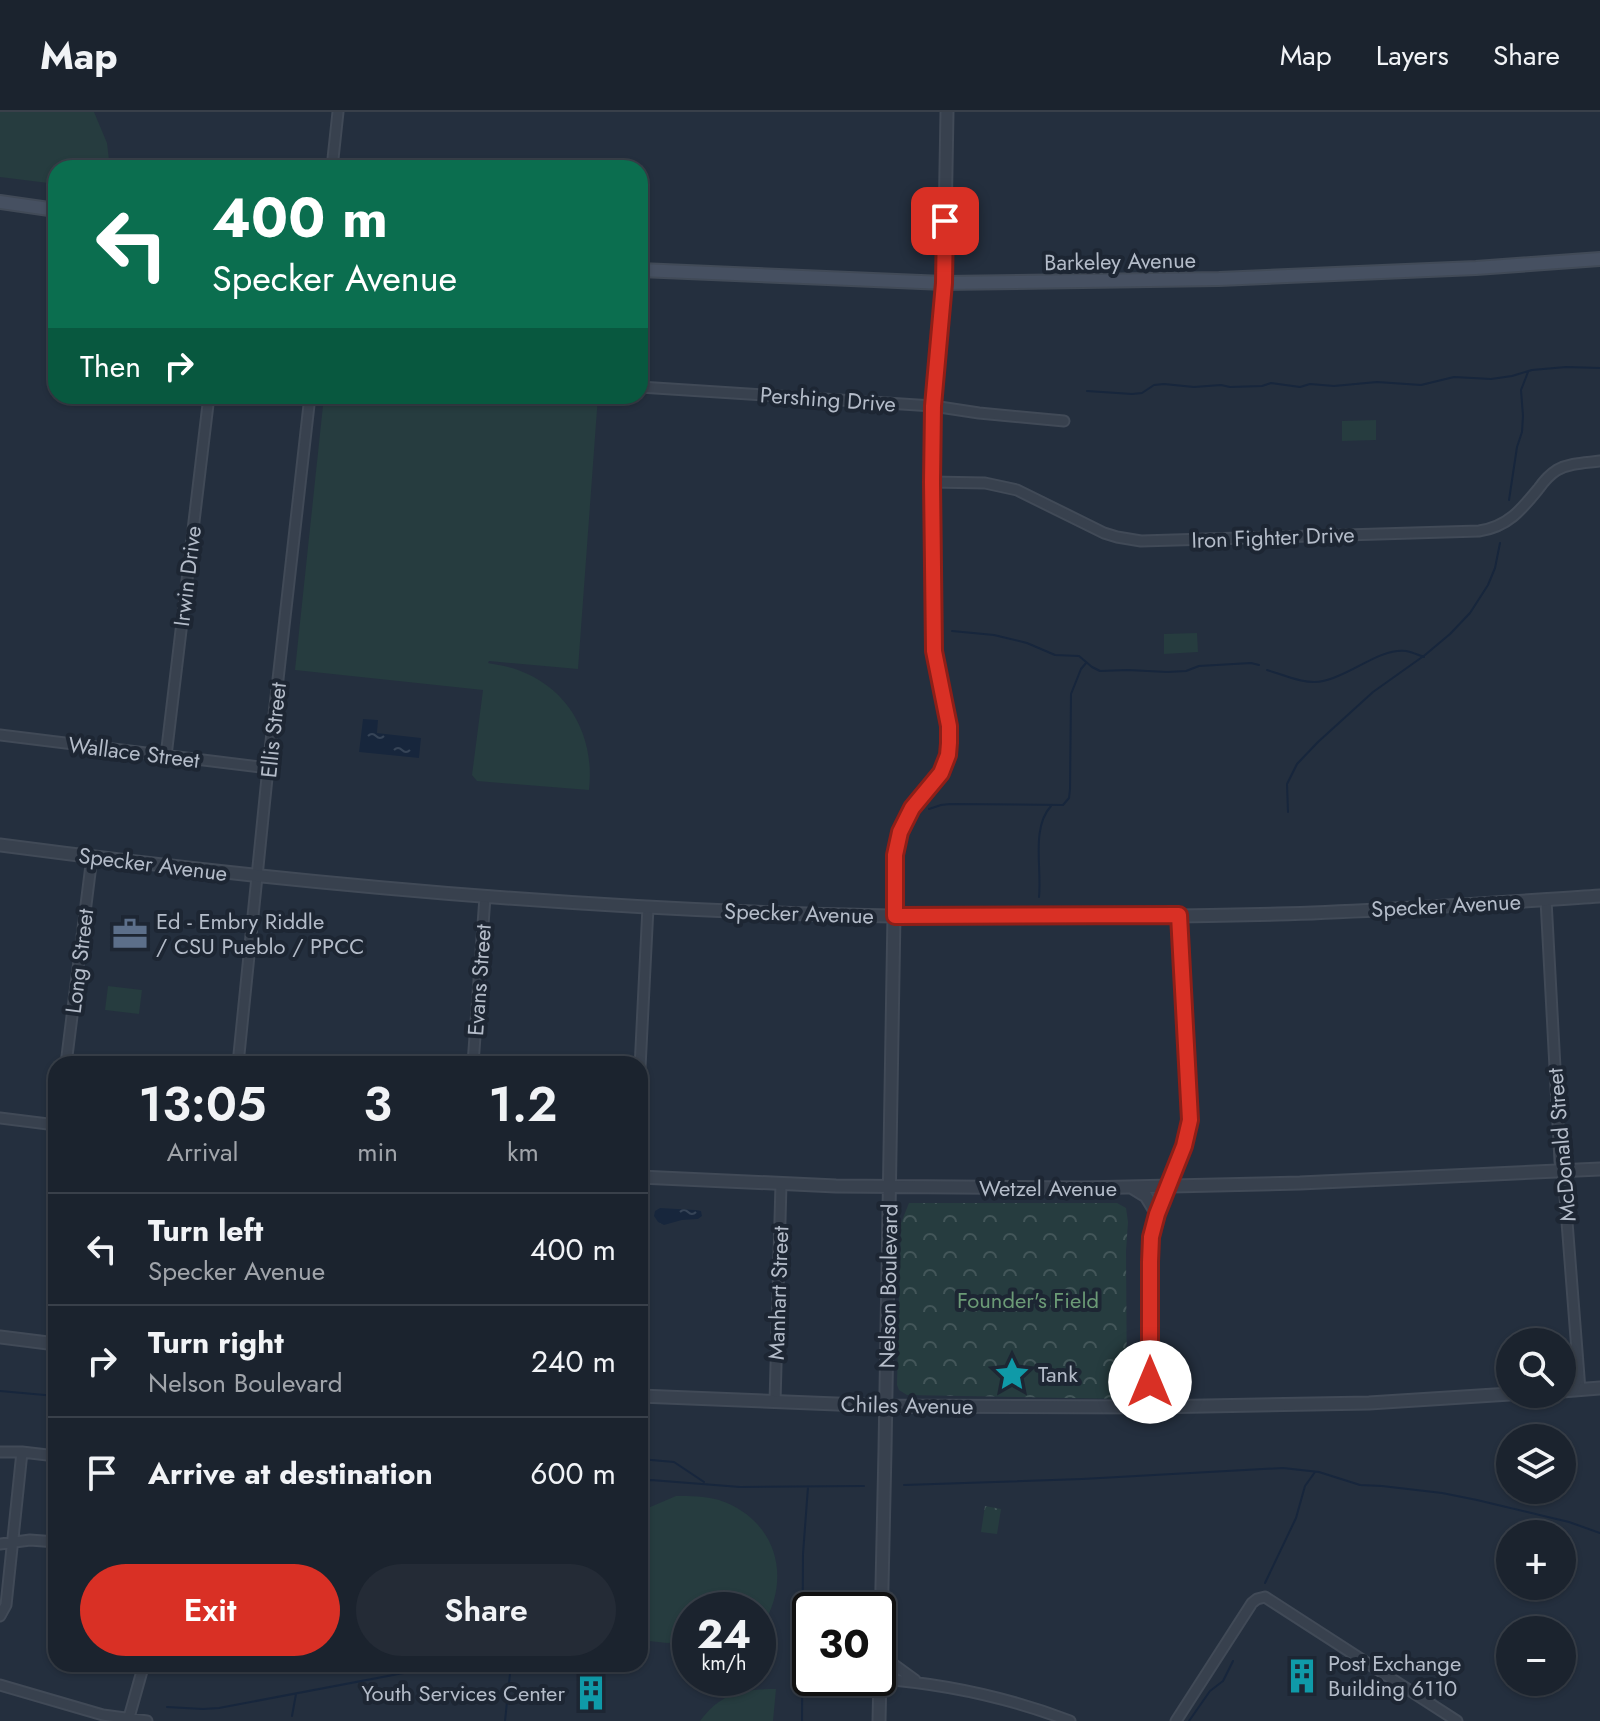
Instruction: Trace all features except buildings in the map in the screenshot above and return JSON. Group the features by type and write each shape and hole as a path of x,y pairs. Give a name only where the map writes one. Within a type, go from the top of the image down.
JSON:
{"main road":[{"path":"0,202 48,209"},
{"name":"Barkeley Avenue","path":"648,270 944,283 1219,279 1476,268 1600,259"}],"street":[{"path":"333,160 338,112"},
{"path":"895,916 895,855 900,832 912,808 941,773 949,743 949,726 934,651 932,482 933,406 944,283 947,112"},
{"name":"Pershing Drive","path":"648,388 933,406 1064,421"},
{"name":"Irwin Drive","path":"166,756 208,404"},
{"name":"Ellis Street","path":"239,1056 309,404"},
{"name":"Iron Fighter Drive","path":"932,482 985,483 1017,490 1104,533 1128,540 1479,531 1495,528 1512,518 1547,478 1559,469 1600,461"},
{"name":"Wallace Street","path":"0,735 268,768"},
{"name":"Specker Avenue","path":"0,845 377,889 648,907 895,916 1307,913 1600,896"},
{"name":"Long Street","path":"67,1056 92,857"},
{"name":"Evans Street","path":"474,1056 485,897"},
{"name":"McDonald Street","path":"1546,900 1559,1134 1580,1390"},
{"path":"641,1056 648,907"},
{"path":"1151,1407 1151,1237 1184,1146 1190,1120 1179,915"},
{"name":"Nelson Boulevard","path":"882,1592 895,916"},
{"path":"0,1118 48,1124"},
{"name":"Wetzel Avenue","path":"648,1177 890,1187 1168,1187 1600,1169"},
{"name":"Manhart Street","path":"775,1402 781,1184"},
{"path":"1132,1187 1146,1196 1157,1214"},
{"path":"0,1337 48,1343"},
{"path":"1576,1390 1600,1388"},
{"name":"Chiles Avenue","path":"648,1396 886,1406 1151,1407 1369,1403 1496,1395"},
{"path":"0,1452 48,1455"},
{"path":"0,1616 6,1605 22,1452"},
{"path":"0,1544 48,1541"},
{"path":"1176,1721 1252,1603 1265,1597 1457,1721"},
{"path":"896,1666 918,1682"},
{"path":"129,1720 142,1672"},
{"path":"896,1680 977,1692 1070,1721"},
{"path":"0,1685 88,1711 147,1721"},
{"name":"Nelson Boulevard","path":"879,1721 880,1696"}],"green space":[{"path":"0,112 94,112 107,143 109,160 48,160 48,183 0,177"},
{"path":"323,404 597,404 578,669 488,663 536,678 565,702 583,734 588,752 589,790 477,781 472,775 483,690 295,670"},
{"path":"1376,420 1376,440 1342,441 1342,421"},
{"path":"1197,633 1198,652 1164,654 1164,634"},
{"path":"108,986 142,990 139,1014 105,1010"},
{"name":"Founder's Field","path":"909,1203 1117,1203 1126,1208 1125,1399 907,1395 899,1390 901,1223"},
{"path":"676,1496 719,1500 739,1509 755,1522 767,1538 774,1555 776,1594 672,1592 672,1643 648,1641 648,1508"},
{"path":"985,1506 1001,1509 997,1534 981,1532"},
{"path":"729,1696 775,1696 773,1721 700,1721"}],"water":[{"path":"363,719 378,720 377,733 421,738 419,758 359,752"},
{"path":"660,1208 696,1210 701,1211 702,1216 664,1225 654,1216"}],"waterway":[{"path":"1087,391 1132,394 1164,384 1194,387 1262,386 1271,383 1300,387 1377,382 1421,385 1454,377 1491,379 1532,370 1600,368"},
{"path":"1509,500 1522,432 1521,390 1528,372"},
{"path":"1288,812 1287,784 1297,764 1373,692 1425,655 1470,613 1488,585 1500,543"},
{"path":"952,631 994,635 1027,643 1055,655 1079,656 1100,671 1167,672 1186,671 1199,666 1259,665"},
{"path":"1267,670 1316,682 1333,678 1396,651 1424,657"},
{"path":"929,809 950,804 1063,805 1069,798 1070,789 1071,694 1086,663"},
{"path":"1039,897 1039,837 1041,825 1051,806"},
{"path":"0,1391 48,1395"},
{"path":"648,1460 674,1462 704,1482"},
{"path":"904,1485 1283,1468 1319,1472 1360,1485 1442,1493 1477,1500 1569,1522 1600,1533"},
{"path":"1265,1583 1296,1518 1305,1486 1315,1472"},
{"path":"648,1481 740,1487 864,1486"},
{"path":"802,1721 803,1554 808,1487"},
{"path":"1189,1721 1210,1691 1223,1681 1233,1661"},
{"path":"167,1707 219,1708 409,1672"},
{"path":"505,1721 510,1672"},
{"path":"292,1716 296,1694"}],"place":[{"name":"Ed - Embry Riddle / CSU Pueblo / PPCC","path":"130,934"},
{"name":"Tank","path":"1012,1374"},
{"name":"Post Exchange Building 6110","path":"1302,1676"},
{"name":"Youth Services Center","path":"591,1693"}],"route":[{"path":"945,221 944,283 933,406 932,482 934,651 949,726 949,743 941,773 912,808 900,832 895,855 895,916 1179,915 1190,1120 1184,1146 1151,1237 1150,1382"}]}
